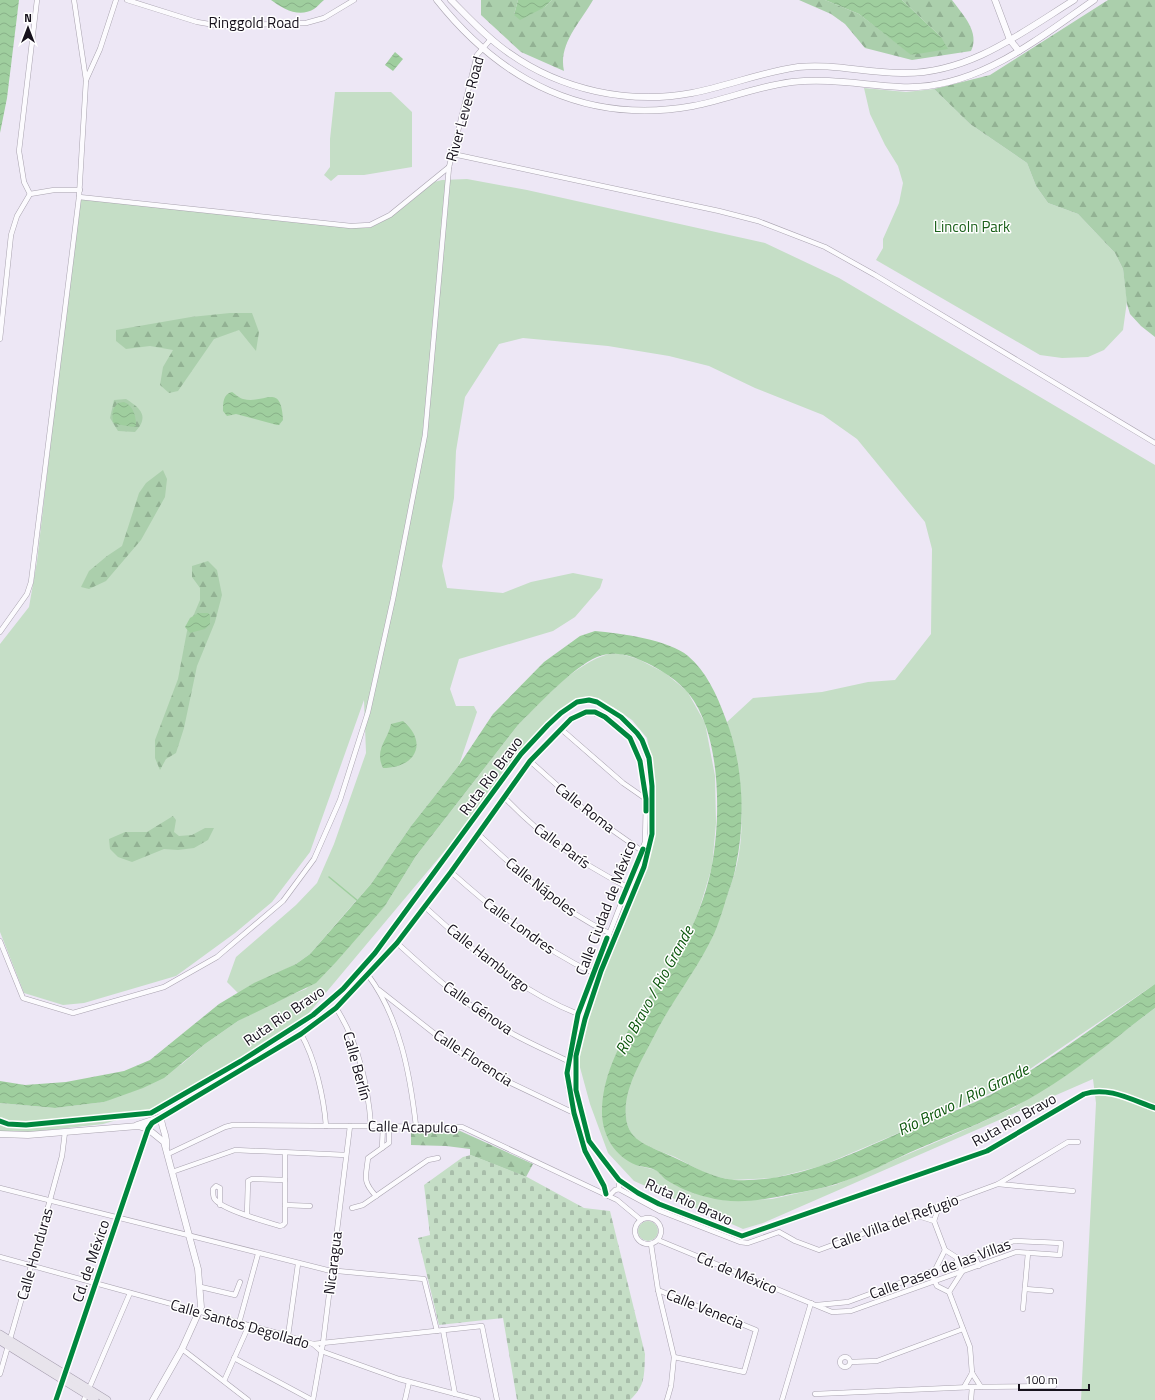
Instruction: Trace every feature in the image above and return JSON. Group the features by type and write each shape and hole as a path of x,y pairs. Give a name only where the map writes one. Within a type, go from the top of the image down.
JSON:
{"main road":[{"path":"437,0 454,22 481,49 522,78 553,93 592,105 623,110 643,111 682,108 789,82 819,80 900,87 919,87 952,81 987,69 1019,51 1094,0"},
{"path":"451,0 491,39 519,60 556,79 597,91 634,96 669,96 692,93 782,70 815,66 842,66 906,74 939,70 969,61 1010,40 1074,0"},
{"path":"995,0 1010,40 1019,51"},
{"path":"877,84 878,71"},
{"path":"0,1134 28,1135 131,1126 161,1117 161,1123 167,1139 166,1147"},
{"path":"131,1126 148,1129 158,1136 166,1147 201,1287 200,1312 182,1349 153,1400"},
{"path":"0,1334 10,1343 64,1376 96,1400"},
{"path":"0,1341 10,1343"},
{"path":"87,1394 107,1400"}],"street":[{"path":"30,194 24,182 19,152 37,0"},
{"path":"0,632 27,594 31,582 80,190 86,80 74,0"},
{"path":"86,80 100,49 116,0"},
{"name":"Ringgold Road","path":"127,0 197,22 221,26 306,23 324,18 354,0"},
{"name":"River Levee Road","path":"0,941 23,998 73,1013 164,987 217,957 283,901 314,859 340,800 368,712 393,599 425,435 449,167 473,66 481,49 491,39"},
{"path":"453,154 719,211 794,234 825,247 875,275 1155,443"},
{"path":"79,197 350,226 370,225 390,215 449,167"},
{"path":"0,339 11,235 17,216 30,194 54,190 80,190"},
{"name":"Calle Ciudad de México","path":"148,1129 152,1123 161,1117 301,1034 336,1008 397,943 451,872 530,761 571,719 586,712 595,712 606,717 630,738 637,752 646,799 645,842 578,1014 568,1061 568,1086 585,1151 604,1186 607,1195"},
{"path":"561,729 617,778 646,799"},
{"name":"Calle Roma","path":"530,761 588,813 642,851"},
{"name":"Calle París","path":"504,797 541,833 586,865 627,887"},
{"name":"Calle Nápoles","path":"478,834 516,870 580,917 609,933"},
{"name":"Calle Londres","path":"451,872 493,909 539,944 593,973"},
{"name":"Calle Hamburgo","path":"424,907 464,943 497,969 552,1004 578,1014"},
{"name":"Calle Génova","path":"397,943 427,971 459,997 513,1034 568,1061"},
{"path":"368,975 379,990 400,1039 416,1126"},
{"name":"Calle Florencia","path":"379,990 449,1045 492,1074 574,1113"},
{"name":"Calle Berlín","path":"336,1008 344,1020 356,1048 365,1086 370,1126"},
{"path":"301,1034 319,1083 326,1126"},
{"name":"Calle Acapulco","path":"168,1154 229,1126 462,1127 617,1200 641,1220"},
{"name":"Nicaragua","path":"313,1400 323,1343 350,1126"},
{"path":"382,1126 382,1148"},
{"path":"376,1196 367,1186 368,1158 389,1143 389,1126"},
{"name":"Cd. de México","path":"56,1400 148,1129"},
{"name":"Calle Honduras","path":"0,1374 32,1266 62,1156 65,1132"},
{"name":"Calle Villa del Refugio","path":"619,1189 660,1211 730,1239 748,1243 780,1232 795,1241 818,1250 998,1184 1068,1142 1078,1142"},
{"path":"172,1172 229,1151 346,1155"},
{"path":"220,1205 280,1226 284,1226 286,1223 285,1152"},
{"path":"352,1208 362,1205 428,1160 438,1158"},
{"path":"247,1215 248,1181 252,1179 285,1180"},
{"path":"607,1195 619,1189 620,1180"},
{"path":"998,1184 1073,1191"},
{"path":"0,1188 298,1264 332,1271 424,1279 440,1331 455,1394"},
{"path":"285,1205 310,1206"},
{"path":"940,1206 934,1221 945,1250 956,1257 962,1272 949,1292"},
{"path":"915,1215 934,1221"},
{"path":"651,1218 658,1223 661,1230 658,1240 651,1244 641,1242 636,1236 635,1228 641,1220 651,1218"},
{"name":"Cd. de México","path":"658,1240 817,1305"},
{"name":"Calle Paseo de las Villas","path":"1014,1241 1061,1243 1060,1255 1016,1252 851,1311 832,1312 817,1305 848,1302 1014,1241"},
{"path":"651,1244 658,1290 674,1358 671,1386 666,1400"},
{"path":"945,1250 932,1276 937,1286 949,1292 970,1347 972,1373 981,1387"},
{"path":"1023,1309 1028,1253"},
{"path":"239,1323 258,1254"},
{"path":"974,1255 979,1266"},
{"name":"Calle Santos Degollado","path":"0,1257 288,1336 313,1344 321,1351 410,1382 478,1400"},
{"path":"288,1336 298,1264"},
{"path":"912,1278 916,1288"},
{"path":"201,1287 235,1295 240,1282"},
{"path":"1025,1289 1051,1291"},
{"name":"Calle Venecia","path":"658,1290 756,1330 744,1372 674,1358"},
{"path":"87,1394 130,1293"},
{"path":"848,1302 851,1311"},
{"path":"782,1400 811,1303"},
{"path":"224,1381 249,1325"},
{"path":"313,1344 482,1326 497,1400"},
{"path":"850,1362 877,1361 963,1329"},
{"path":"182,1349 248,1400"},
{"path":"234,1358 313,1400"},
{"path":"964,1387 972,1373"},
{"path":"405,1400 410,1382"},
{"path":"816,1394 964,1387 1054,1386"},
{"path":"972,1387 972,1400"}],"green space":[{"path":"481,0 518,0 514,15 545,7 552,0 593,0 571,34 567,43 563,61 564,71 521,52 481,15"},
{"path":"799,0 825,0 859,14 912,55 941,37 902,0 952,0 972,30 973,44 971,51 912,60 865,48 845,24 831,14"},
{"path":"1108,0 1155,0 1155,337 1141,326 1130,314 1127,304 1123,269 1115,253 1078,214 1048,203 1036,186 1027,163 970,124 934,89 990,75"},
{"name":"Lincoln Park","path":"864,88 906,92 934,89 970,124 1027,163 1036,186 1048,203 1078,214 1115,253 1123,269 1127,301 1123,330 1104,350 1088,357 1062,358 1040,355 876,260 883,248 883,239 899,203 903,183 898,166 885,145 870,114"},
{"path":"335,92 391,92 412,112 412,167 364,175 338,175 331,181 324,175 330,167 330,139"},
{"path":"467,179 527,190 765,243 839,278 1155,465 1155,984 1005,1086 976,1100 821,1166 774,1178 731,1180 707,1174 675,1157 644,1145 634,1137 629,1130 626,1118 628,1089 641,1058 709,937 724,903 736,868 740,850 742,813 738,776 727,722 753,698 822,692 868,682 895,680 931,634 932,549 925,522 857,439 823,415 755,388 709,366 669,356 608,346 523,338 499,344 465,397 456,451 454,498 442,566 447,588 503,593 531,582 573,573 603,579 600,588 575,617 553,631 459,659 450,689 456,706 474,706 477,712 459,765 411,826 371,884 310,954 296,964 238,993 227,982 236,957 296,905 317,883 334,844 366,753 364,700 310,852 272,902 235,933 176,976 84,1003 63,1005 24,993 0,932 0,644 29,607 37,561 79,197 372,227 404,207 434,182 442,180"},
{"path":"230,313 252,313 259,332 256,351 239,330 214,339 178,391 169,393 160,385 163,367 173,350 150,346 126,349 116,341 116,330 191,317"},
{"path":"126,399 136,406 142,414 142,422 135,432 118,431 110,418 114,400"},
{"path":"163,470 167,479 165,497 141,540 106,581 89,589 81,587 89,571 122,546 139,493 146,483"},
{"path":"208,561 217,570 222,595 215,622 197,666 184,728 176,753 166,759 160,770 155,758 155,740 178,679 187,631 200,600 200,588 192,577 192,566"},
{"path":"609,654 621,654 638,659 665,673 687,691 705,723 715,776 716,823 712,867 699,910 690,932 641,1011 616,1056 609,1072 602,1111 606,1134 639,1166 656,1170 676,1185 693,1192 723,1200 739,1201 772,1199 835,1185 1015,1107 1069,1073 1155,1008 1155,1400 1081,1400 1096,1103 1093,1079 763,1223 743,1229 634,1181 608,1153 590,1104 578,1060 589,1007 653,839 654,802 653,770 647,738 632,720 613,707 583,703 561,712 298,1026 148,1111 103,1124 31,1132 0,1131 0,1103 55,1108 104,1102 182,1064 205,1044 238,1021 278,1000 306,989 385,906 416,856 518,725 548,694 572,674 584,665"},
{"path":"173,816 176,820 174,832 179,836 192,835 205,828 214,828 208,840 194,848 178,850 164,849 132,862 118,857 110,849 109,839 125,832 147,832"},
{"path":"411,1130 458,1130 533,1164 526,1177 470,1155 470,1149 446,1146 411,1145"},
{"path":"471,1155 527,1177 584,1208 610,1211 645,1354 642,1384 630,1400 517,1400 503,1318 439,1325 418,1238 430,1235 424,1185 463,1157"},
{"path":"648,1221 655,1224 658,1231 655,1238 648,1241 641,1238 638,1231 641,1224"}],"water":[{"path":"0,0 19,0 7,98 0,133"},
{"path":"271,0 324,0 314,9 303,13 286,9"},
{"path":"518,0 552,0 545,7 520,20 514,15"},
{"path":"825,0 902,0 941,37 948,49 911,55 859,14"},
{"path":"395,52 403,59 393,71 385,65"},
{"path":"232,392 243,399 251,400 270,397 275,398 279,401 282,408 283,420 279,425 277,425 236,414 227,416 223,411 223,402 225,397"},
{"path":"124,402 132,409 136,419 136,426 133,427 116,424 113,422 115,407 118,403"},
{"path":"198,613 208,613 210,615 210,624 205,629 190,633 185,627 190,618"},
{"path":"595,631 644,638 657,642 680,650 694,662 706,676 725,717 736,752 741,790 741,829 736,865 717,927 700,960 660,1025 638,1066 627,1096 626,1117 628,1126 631,1133 643,1143 703,1171 726,1179 754,1180 795,1174 834,1161 992,1094 1044,1062 1155,984 1155,1008 1069,1074 1025,1101 995,1116 868,1172 830,1186 760,1200 728,1201 691,1192 665,1179 651,1168 636,1165 629,1161 616,1151 605,1130 602,1114 604,1089 611,1065 622,1042 677,954 693,925 700,908 706,891 712,865 717,823 717,800 713,753 700,711 689,694 670,676 647,663 622,654 610,654 597,657 577,669 555,688 518,725 416,856 385,906 316,983 238,1021 205,1044 164,1078 143,1088 104,1102 55,1108 0,1103 0,1081 25,1085 66,1082 124,1071 150,1060 219,1004 254,983 296,964 310,954 371,884 411,826 459,765 493,714 544,662 580,636"},
{"path":"403,721 411,729 415,738 417,746 415,753 403,764 383,768 380,755 382,745 391,724"}],"waterway":[{"path":"329,877 358,901"}],"cycle path":[{"name":"Ruta Rio Bravo","path":"0,1121 8,1124 26,1125 151,1113 241,1061 313,1015 343,989 375,953 521,754 561,713 577,702 589,700 597,702 621,717 637,733 642,740 649,758 652,786 652,834 644,867 601,971 585,1019 576,1056 576,1090 589,1141 619,1180 638,1193 659,1204 742,1236 987,1151 1084,1094 1093,1092 1111,1093 1155,1108"},
{"path":"56,1400 148,1129 152,1123 301,1034 336,1008 397,943 451,872 530,761 571,719 586,712 595,712 605,717 630,738 640,761 646,799 646,811"},
{"path":"621,902 643,849"},
{"path":"606,1194 604,1186 585,1151 574,1113 567,1073 578,1014 607,938"}],"water label":[{"name":"Río Bravo / Rio Grande","path":"654,990"},
{"name":"Río Bravo / Rio Grande","path":"963,1099"}]}
